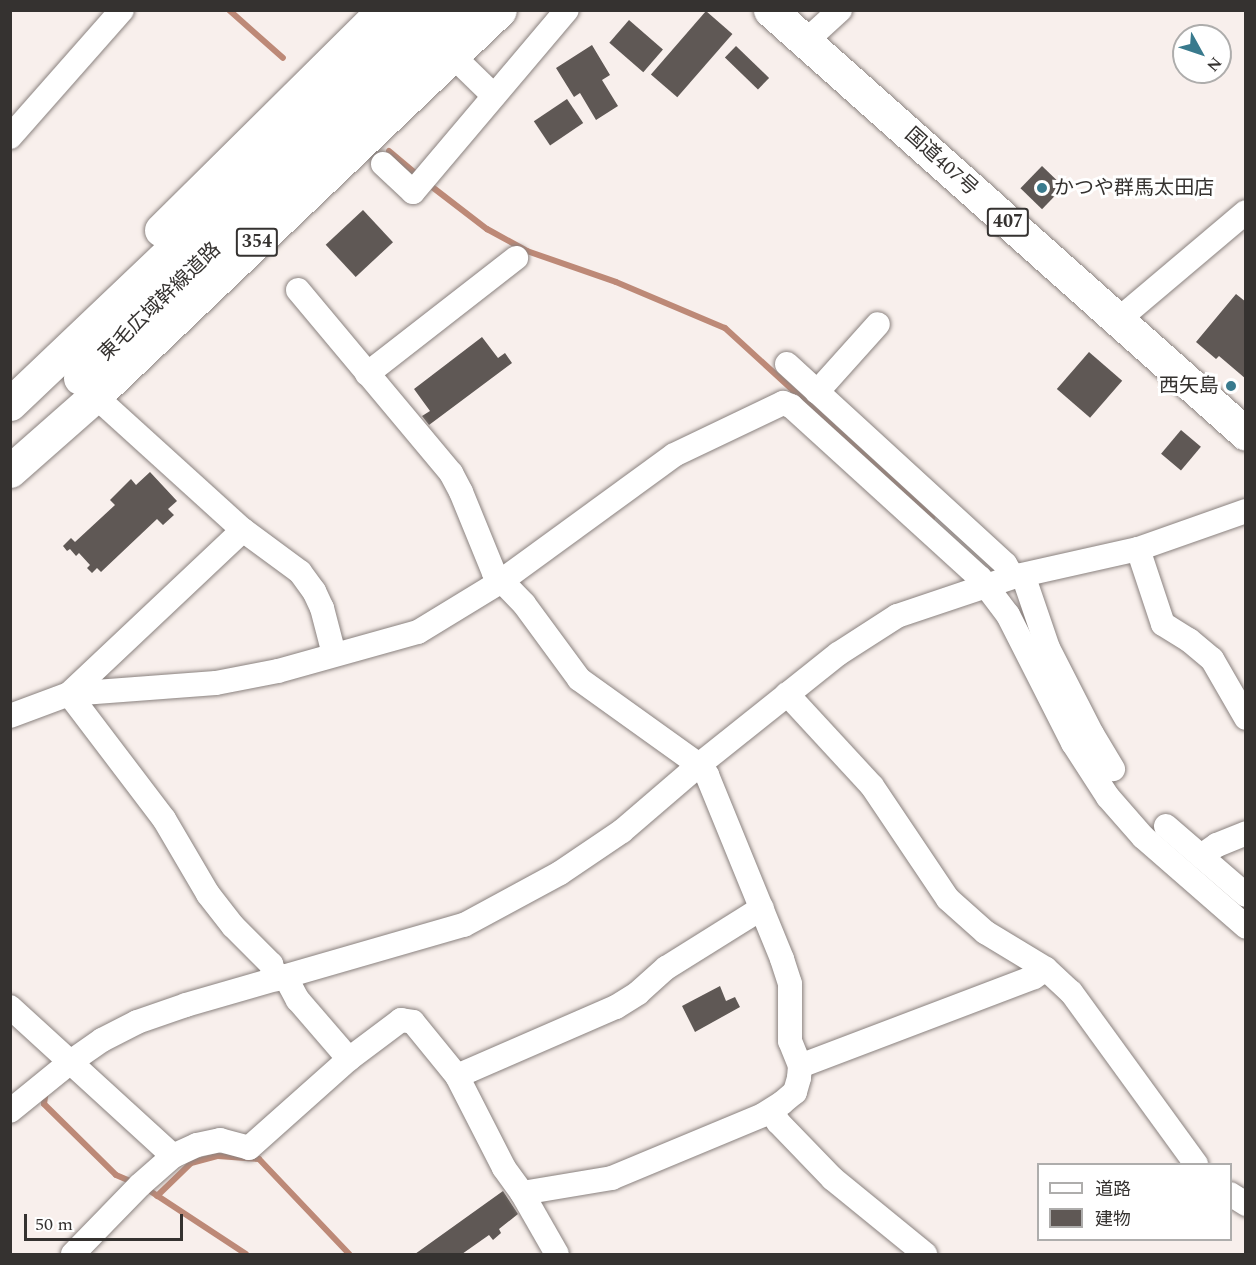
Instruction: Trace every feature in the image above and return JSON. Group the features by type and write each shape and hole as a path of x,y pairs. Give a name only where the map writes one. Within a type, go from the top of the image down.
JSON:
{"highway":[{"path":"10,379 383,10"},
{"name":"東毛広域幹線道路","path":"10,404 424,10"},
{"name":"東毛広域幹線道路","path":"10,443 465,10"},
{"name":"354","path":"10,471 95,396 500,10"},
{"name":"国道407号","path":"770,10 1245,434"}],"street":[{"path":"10,136 122,10"},
{"path":"383,164 413,192 567,10"},
{"path":"806,41 840,10"},
{"path":"453,56 494,96"},
{"path":"1118,320 1245,212"},
{"path":"367,374 516,258"},
{"path":"298,290 451,473 500,582 524,604 579,679 699,765 712,783 790,984 790,1041 800,1066 795,1092 772,1111 612,1178 522,1192"},
{"path":"818,392 878,324"},
{"path":"787,364 1018,576 1048,648 1092,734 1113,768"},
{"path":"95,396 243,531 300,572 314,591 322,608 334,654"},
{"path":"10,716 69,694 216,683 278,671 418,632 500,582 675,455 783,403 790,406 879,485 986,586 1008,615 1073,743 1108,797 1143,837 1245,927"},
{"path":"10,1111 69,1063 102,1040 137,1022 281,977 464,925 560,873 621,831 699,765 838,654 897,616 1018,576 1138,549 1245,511"},
{"path":"69,694 243,531"},
{"path":"1138,549 1163,624 1189,640 1212,659 1245,718"},
{"path":"69,694 164,819 208,894 233,927 271,964 298,1000 349,1059"},
{"path":"787,694 872,786 948,899 985,932 1046,969 1071,992 1195,1163"},
{"path":"1166,826 1245,895"},
{"path":"1201,856 1245,833"},
{"path":"457,1076 616,1007 638,993 666,968 762,908"},
{"path":"800,1066 1034,977 1046,969"},
{"path":"10,1007 173,1156"},
{"path":"73,1254 140,1185 173,1156 196,1145 220,1140 249,1148 349,1059 401,1020 413,1022 457,1076 504,1168 522,1192 557,1254"},
{"path":"772,1111 778,1122 833,1179 926,1254"},
{"path":"1232,1195 1245,1204"}],"building":[{"path":"706,11 732,34 677,97 651,74"},
{"path":"629,20 663,50 643,72 609,43"},
{"path":"592,45 610,75 602,80 618,106 596,120 580,93 574,97 556,68"},
{"path":"736,46 769,78 758,89 725,58"},
{"path":"567,99 583,123 550,145 534,121"},
{"name":"かつや群馬太田店","path":"1042,166 1064,187 1042,209 1020,188"},
{"path":"363,210 393,242 356,277 326,245"},
{"path":"1236,294 1246,302 1246,379 1219,356 1216,359 1196,342"},
{"path":"482,337 498,358 505,353 512,363 429,425 422,416 430,411 414,389"},
{"path":"1089,352 1122,381 1090,418 1057,389"},
{"path":"1181,430 1201,447 1181,470 1161,454"},
{"path":"150,472 177,501 168,509 174,515 163,525 157,519 101,572 97,568 92,573 87,568 90,565 79,553 76,556 70,549 67,551 63,546 71,538 75,542 115,505 110,500 131,479 136,485"},
{"path":"720,986 726,1001 735,997 740,1007 695,1032 682,1006"},
{"path":"503,1191 518,1214 499,1229 501,1233 493,1240 489,1235 462,1254 415,1254"}],"waterway":[{"path":"229,10 283,58"},
{"path":"389,151 420,177"},
{"path":"427,183 487,229 527,251 616,282 725,328 932,518"},
{"path":"46,1091 44,1104 116,1175 135,1183"},
{"path":"157,1196 191,1163 218,1156 259,1159 349,1254"},
{"path":"144,1187 246,1254"}],"place":[{"name":"かつや群馬太田店","path":"1042,188"},
{"name":"西矢島","path":"1231,386"}]}
